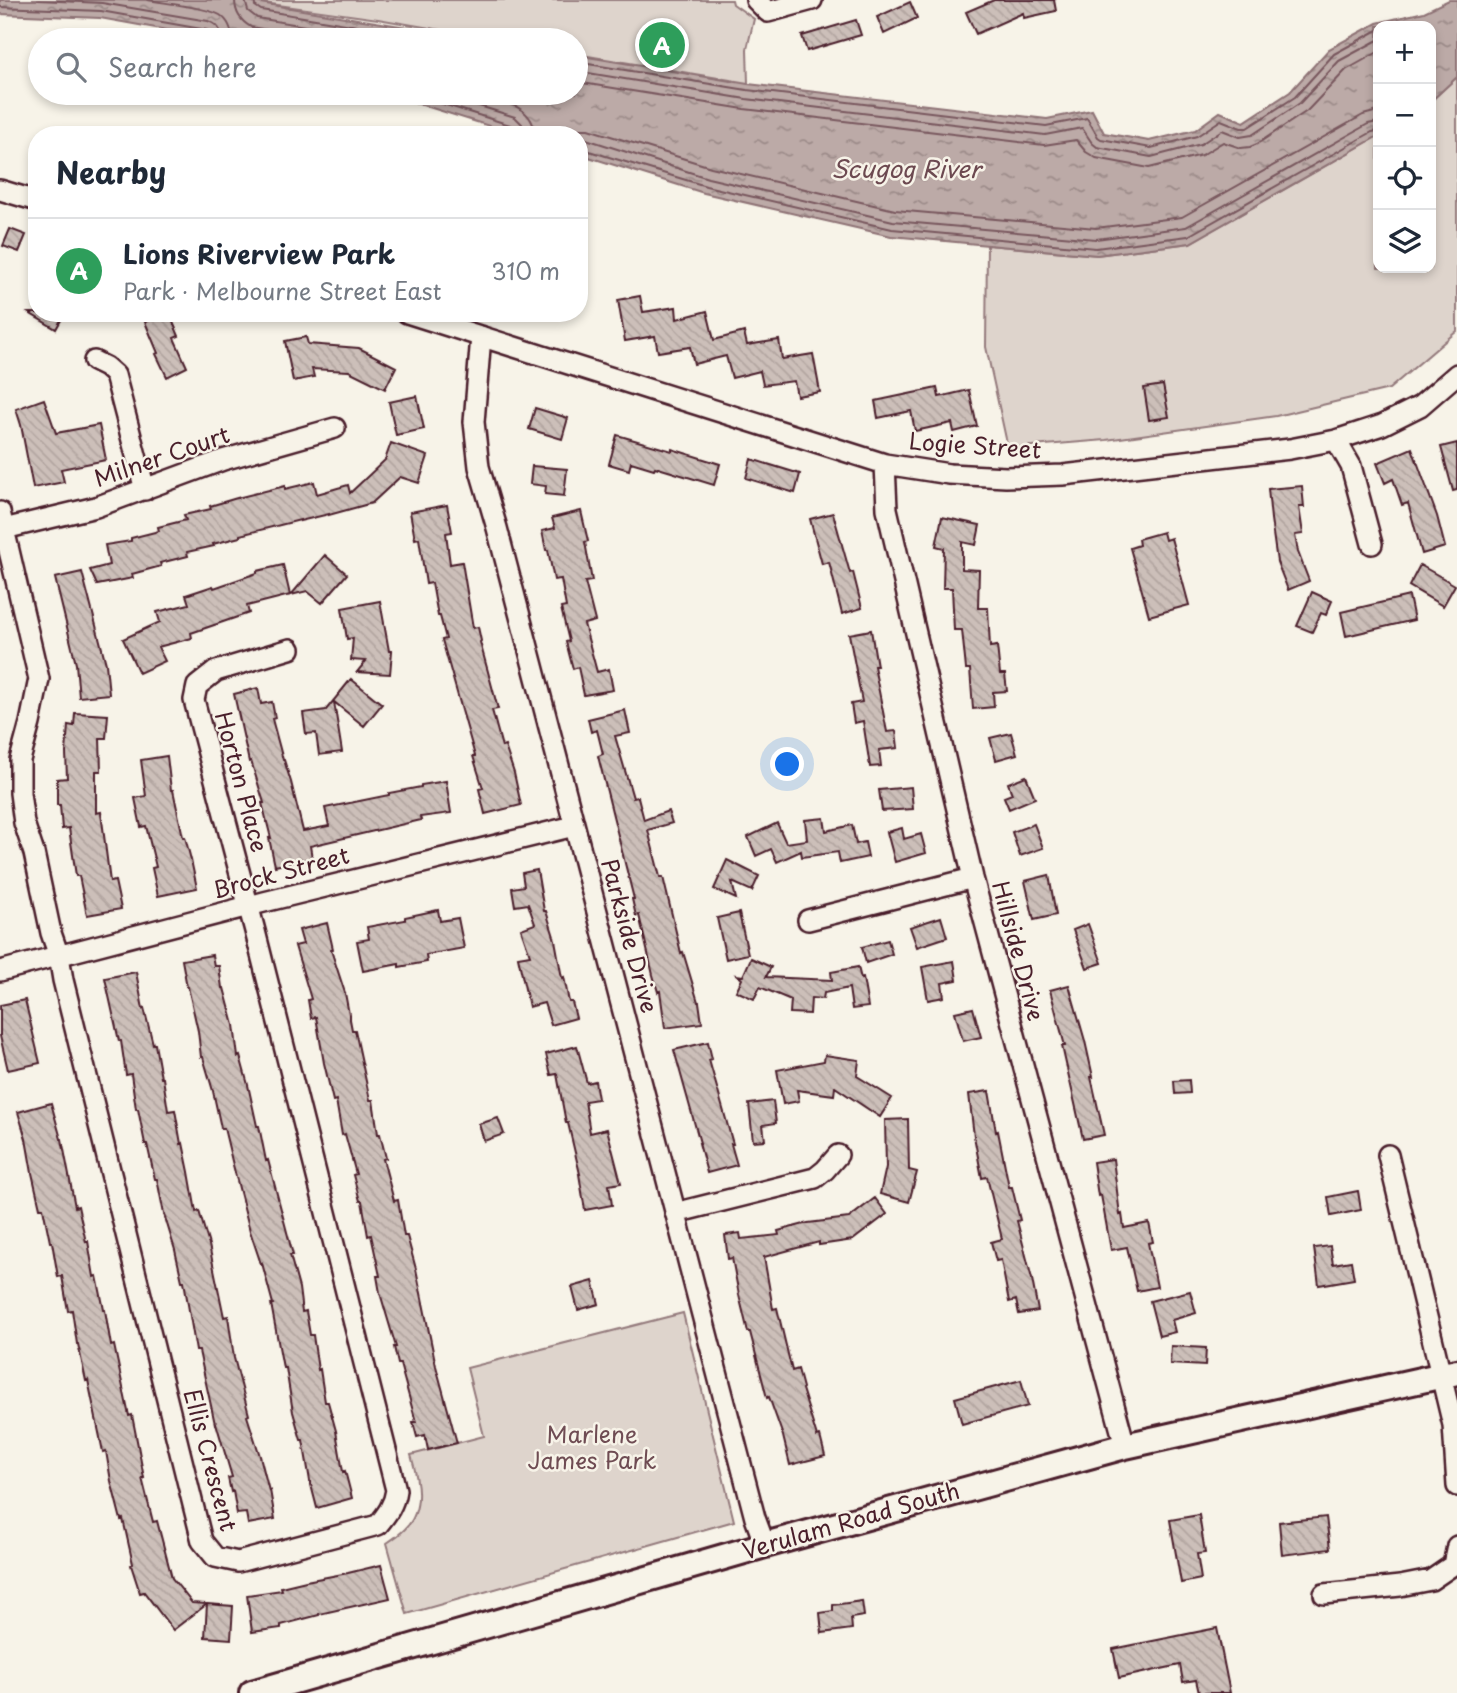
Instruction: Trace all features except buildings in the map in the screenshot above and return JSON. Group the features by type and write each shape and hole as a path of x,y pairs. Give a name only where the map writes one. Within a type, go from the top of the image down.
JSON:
{"main road":[{"name":"Verulam Road South","path":"252,1693 765,1545 1125,1446 1449,1374"}],"street":[{"path":"762,6 812,0"},
{"path":"0,190 28,198"},
{"name":"Logie Street","path":"436,322 884,464 949,474 1006,477 1063,475 1290,449 1336,440 1382,425 1420,406 1457,374"},
{"name":"Parkside Drive","path":"481,336 474,422 479,467 498,528 755,1518 765,1545"},
{"path":"94,361 115,375 145,490"},
{"name":"Milner Court","path":"2,520 96,507 223,460 335,428"},
{"path":"1336,440 1351,466 1372,544"},
{"name":"Hillside Drive","path":"884,464 887,509 973,878 1125,1446"},
{"name":"Ellis Crescent","path":"2,520 38,679 20,760 24,823 34,853 51,933 59,956 202,1541 215,1557 238,1562 378,1525 388,1513 396,1490 248,907"},
{"name":"Horton Place","path":"248,907 194,700 197,686 216,671 290,649"},
{"name":"Brock Street","path":"0,971 574,826"},
{"path":"808,920 973,878"},
{"path":"675,1213 815,1178 838,1155"},
{"path":"1388,1155 1449,1374 1457,1486"},
{"path":"1324,1594 1431,1580 1453,1565 1457,1546"}],"green space":[{"path":"243,0 732,0 733,4 754,19 747,49 748,83 588,56 588,28 430,28"},
{"path":"1457,77 1457,331 1389,389 1276,416 1106,440 1008,448 986,347 987,245 1097,255 1190,243 1373,139 1373,273 1436,273 1436,96"},
{"name":"Marlene James Park","path":"683,1313 734,1521 407,1614 387,1543 405,1529 418,1503 416,1474 411,1455 484,1436 467,1368"}],"water":[{"path":"0,0 241,0 412,28 156,28 100,18 0,14"},
{"name":"Scugog River","path":"1449,0 1457,0 1457,77 1436,96 1436,21 1386,21 1424,12"},
{"name":"Scugog River","path":"1373,25 1373,139 1190,243 1097,255 891,236 704,193 588,157 588,126 489,126 422,105 588,105 588,57 748,84 1047,119 1092,110 1104,133 1149,141 1195,130 1220,112 1244,122 1290,92 1329,49"}],"place":[{"name":"Lions Riverview Park","path":"662,45"}]}
